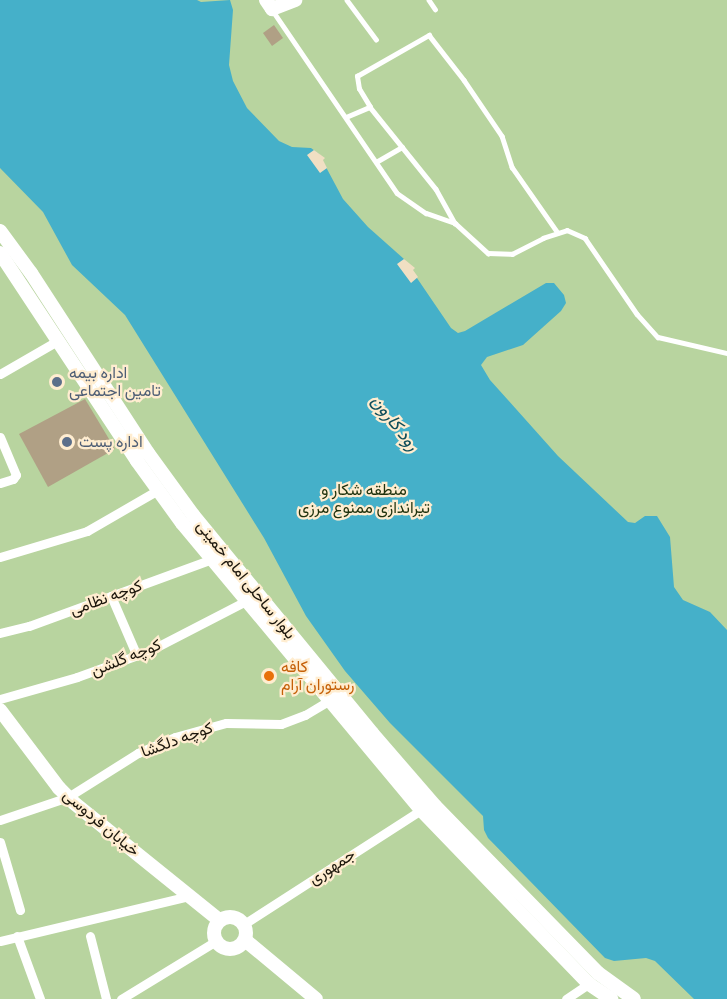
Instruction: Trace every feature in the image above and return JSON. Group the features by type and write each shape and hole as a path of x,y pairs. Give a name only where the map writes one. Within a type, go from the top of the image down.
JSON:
{"main road":[{"path":"269,4 296,0"},
{"name":"بلوار ساحلی امام خمینی","path":"0,231 31,273 148,453 193,515 426,806"},
{"name":"بلوار ساحلی امام خمینی","path":"0,253 158,490 246,601 328,701 611,999"},
{"name":"خیابان فردوسی","path":"0,710 68,797 219,920"},
{"path":"229,916 244,924 246,932 244,940 233,949 223,947 216,940 214,930 219,920 229,916"},
{"path":"244,940 316,999"},
{"name":"بلوار ساحلی امام خمینی","path":"594,979 634,999"}],"street":[{"path":"0,374 58,340"},
{"path":"0,436 16,476 0,483"},
{"path":"0,556 87,531 158,490"},
{"name":"کوچه نظامی","path":"0,633 29,626 212,559"},
{"path":"111,596 137,656"},
{"name":"کوچه گلشن","path":"0,699 77,677 137,656 246,601"},
{"name":"کوچه دلگشا","path":"0,820 68,797 138,753 175,737 226,723 281,724 305,715 328,701"},
{"name":"جمهوری","path":"244,924 426,806"},
{"path":"0,842 20,910"},
{"path":"0,941 189,896"},
{"path":"17,936 40,999"},
{"path":"90,936 106,999"},
{"path":"121,999 216,940"},
{"path":"566,999 594,979"}],"lane":[{"path":"347,0 376,39"},
{"path":"429,0 435,9"},
{"path":"269,4 397,193 426,213 456,223"},
{"path":"558,233 512,167 502,136 464,80 429,35 357,76 359,89 370,107 436,189 456,223 488,253 512,255 543,238 558,233 567,230 585,238 637,314 658,337 727,353"},
{"path":"346,117 370,107"},
{"path":"376,162 402,147"}],"green space":[{"name":"منطقه شکار و تیراندازی ممنوع مرزی","path":"0,0 727,0 727,999 0,999"}],"water":[{"name":"رود کارون","path":"0,0 197,0 201,2 230,0 233,10 229,65 233,81 247,108 279,141 292,147 311,148 319,154 343,199 368,227 404,259 451,328 458,333 465,331 546,283 554,283 564,295 566,303 561,311 523,345 487,357 481,365 490,380 558,456 628,522 635,523 645,516 657,516 670,537 674,587 683,600 710,612 727,630 727,999 694,999 655,961 646,958 614,961 605,958 488,838 484,830 483,816 390,723 345,671 306,616 264,538 125,315 72,265 43,212 0,168"}],"pier":[{"path":"314,150 325,158 323,160 327,168 320,173 307,155"},
{"path":"404,259 415,268 413,270 418,277 411,283 397,264"}],"building":[{"path":"274,25 283,38 272,46 263,33"},
{"name":"اداره پست","path":"85,399 115,449 48,487 19,434"}],"place":[{"name":"اداره بیمه تامین اجتماعی","path":"57,382"},
{"name":"اداره پست","path":"67,442"},
{"name":"کافه رستوران آرام","path":"269,676"}]}
